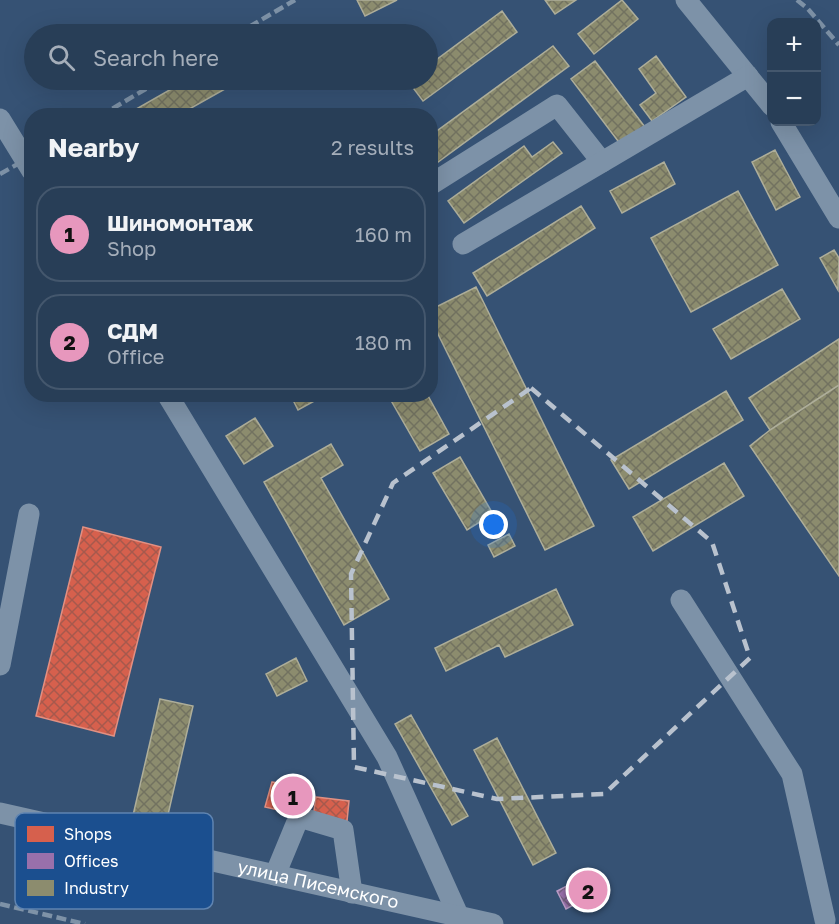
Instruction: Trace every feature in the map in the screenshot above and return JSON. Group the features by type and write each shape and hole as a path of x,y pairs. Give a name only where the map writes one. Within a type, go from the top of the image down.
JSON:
{"street":[{"path":"686,0 767,101"},
{"path":"463,244 748,76"},
{"path":"438,180 557,105 602,162"},
{"path":"0,119 24,158"},
{"path":"783,126 839,218"},
{"path":"172,402 387,757 459,917"},
{"path":"0,665 29,514"},
{"path":"681,600 792,774 826,920"},
{"name":"улица Писемского","path":"0,813 15,816"},
{"path":"275,875 299,817 343,830 352,893"},
{"name":"улица Писемского","path":"213,861 494,924"}],"highlighted area":[{"path":"531,388 712,542 750,658 604,794 497,799 354,767 351,574 393,483"}],"building: Shops":[{"path":"83,527 161,547 114,736 36,716"},
{"path":"272,782 312,788 305,816 265,807"},
{"path":"316,797 349,801 347,821 313,817"}],"building: Offices":[{"path":"592,873 601,890 566,909 557,891"}],"building: Industry":[{"path":"357,0 397,0 365,16"},
{"path":"545,0 576,0 555,14"},
{"path":"622,0 638,19 594,54 578,34"},
{"path":"502,11 517,32 438,90 438,59"},
{"path":"553,46 569,66 438,162 438,130"},
{"path":"656,56 686,97 652,121 640,105 656,93 639,69"},
{"path":"595,61 648,131 624,149 571,79"},
{"path":"170,90 223,90 191,108 138,108"},
{"path":"415,90 438,90 423,101"},
{"path":"553,142 562,153 464,223 448,201 524,146 532,157"},
{"path":"775,150 800,197 776,210 752,162"},
{"path":"664,162 675,184 622,213 610,191"},
{"path":"738,191 778,265 691,312 651,238"},
{"path":"581,206 595,228 487,296 473,273"},
{"path":"834,250 839,258 838,290 820,258"},
{"path":"476,287 594,526 545,550 438,334 438,306"},
{"path":"782,289 800,319 731,359 713,329"},
{"path":"839,339 839,385 770,430 749,398"},
{"path":"839,385 839,576 750,446 770,430"},
{"path":"726,391 743,420 629,489 611,460"},
{"path":"294,402 312,402 298,410"},
{"path":"392,402 431,402 449,434 420,451"},
{"path":"255,418 273,446 244,464 226,436"},
{"path":"331,444 343,465 321,478 389,599 344,625 264,482"},
{"path":"460,457 493,514 467,530 433,473"},
{"path":"724,463 744,496 653,551 633,517"},
{"path":"509,534 515,546 494,557 488,545"},
{"path":"556,589 573,625 505,657 499,645 446,671 435,648"},
{"path":"296,658 307,681 277,696 266,674"},
{"path":"160,699 193,706 168,813 134,813"},
{"path":"411,715 468,816 452,825 395,724"},
{"path":"497,738 556,853 533,865 474,750"}],"railway":[{"path":"254,24 295,0"},
{"path":"797,0 808,9 839,45"},
{"path":"114,108 144,90"},
{"path":"0,174 24,160"},
{"path":"0,904 15,908"},
{"path":"21,909 85,924"}],"place":[{"name":"Шиномонтаж","path":"293,796"},
{"name":"СДМ","path":"588,890"}]}
